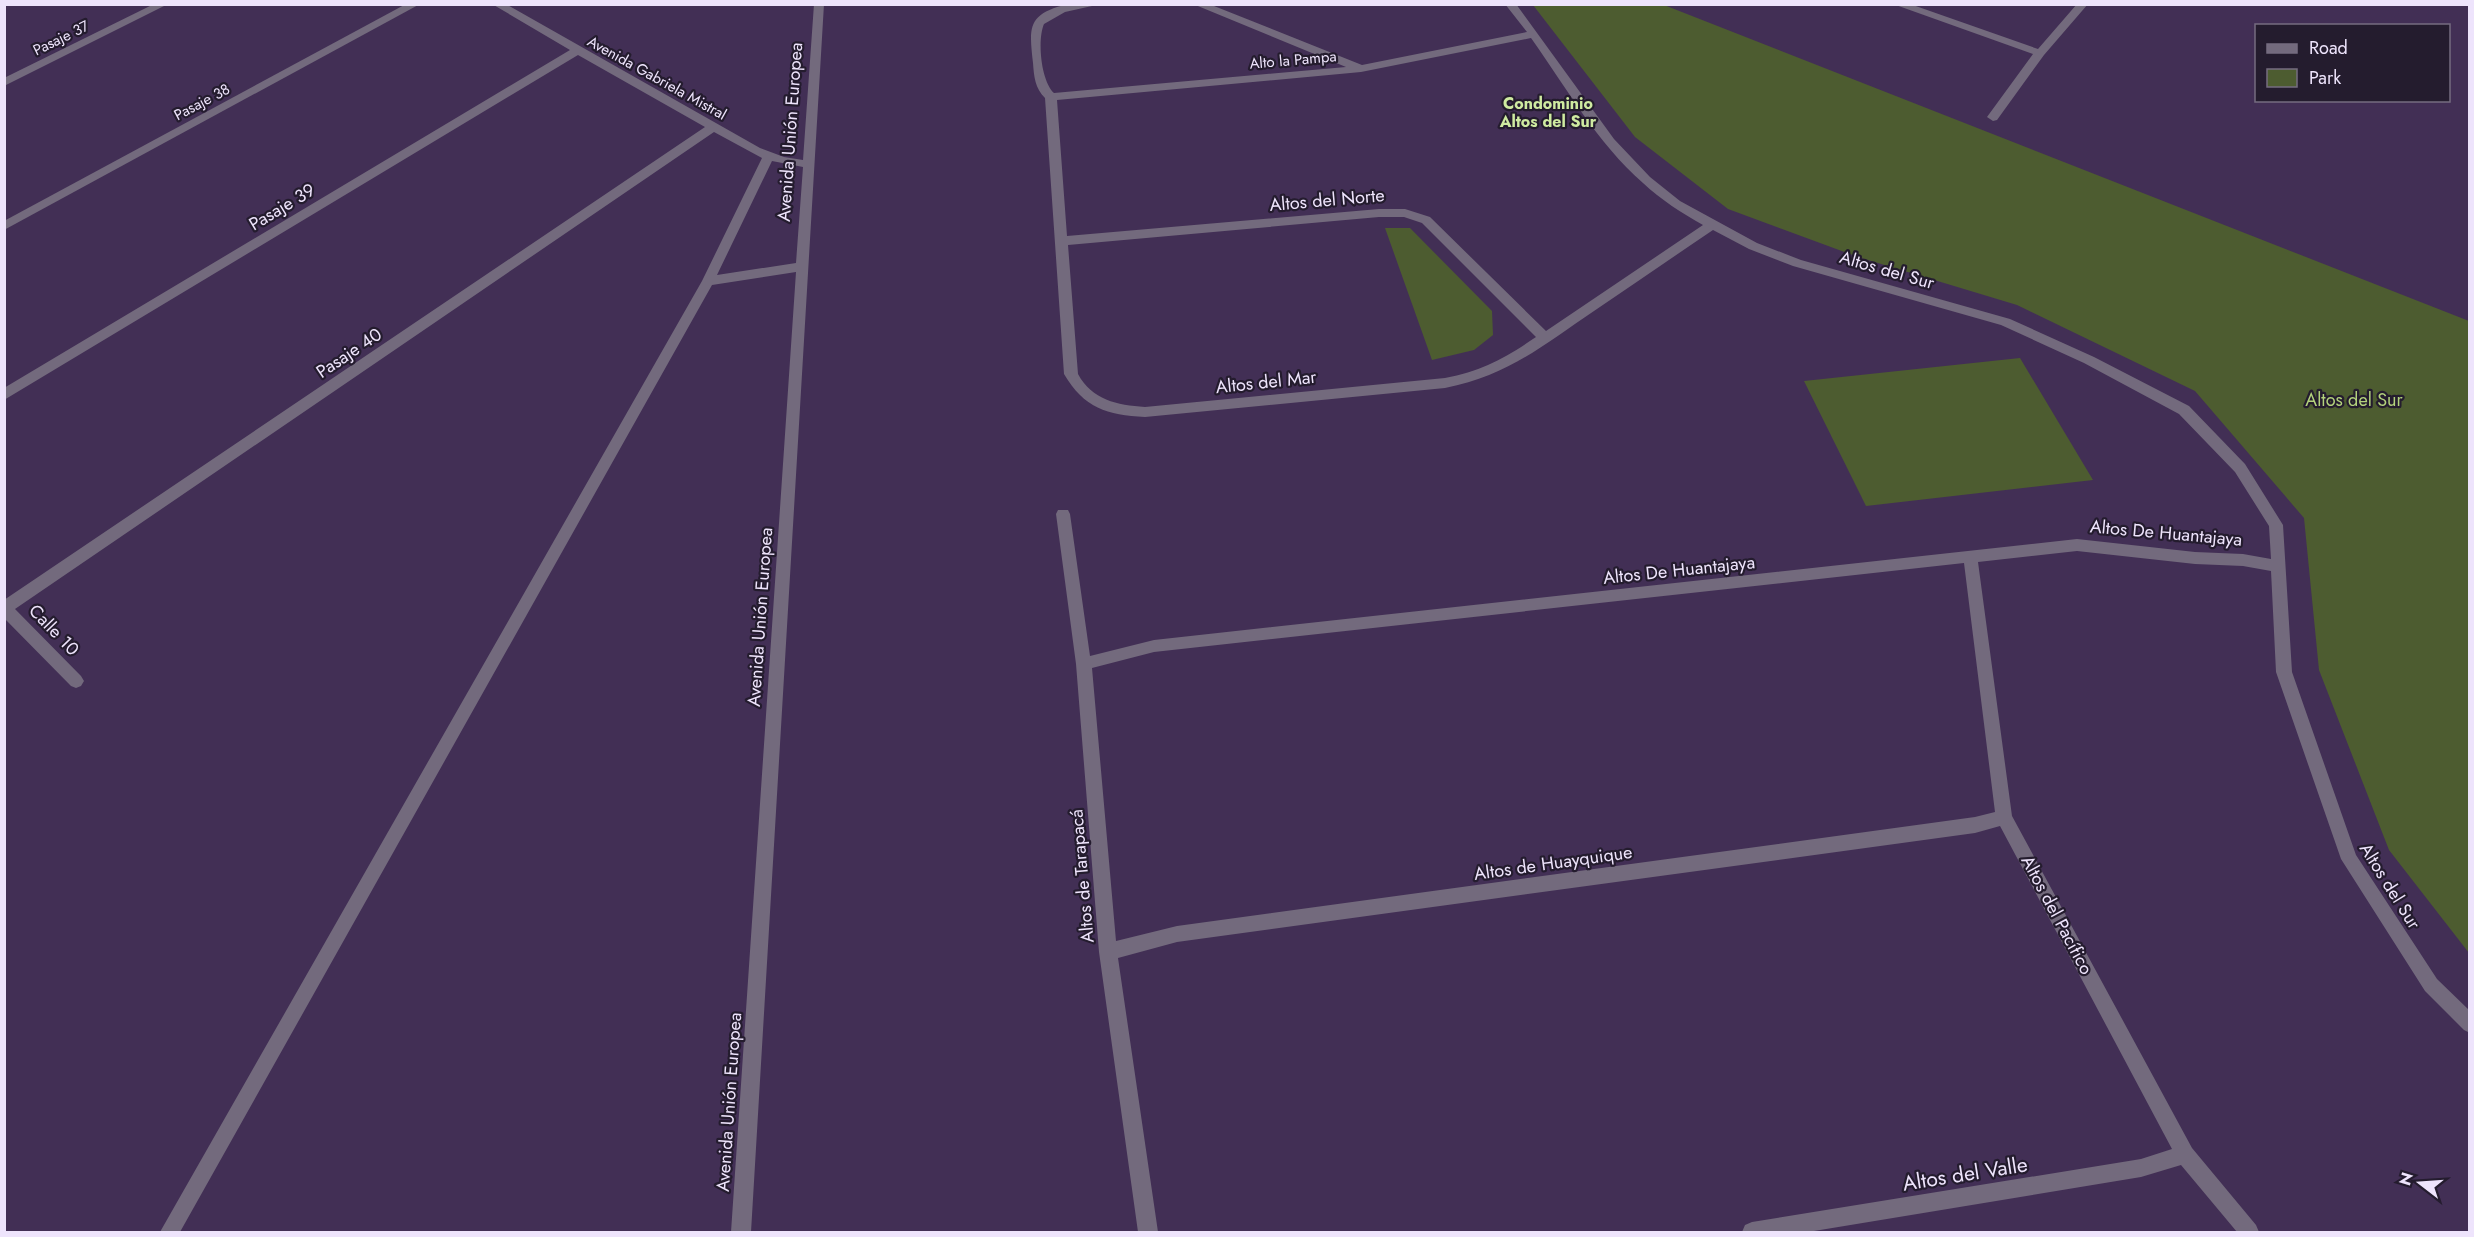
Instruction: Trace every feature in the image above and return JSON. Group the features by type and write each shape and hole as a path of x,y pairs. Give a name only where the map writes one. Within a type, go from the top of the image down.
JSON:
{"street":[{"name":"Pasaje 37","path":"4,83 163,4"},
{"name":"Pasaje 38","path":"4,226 415,4"},
{"name":"Avenida Gabriela Mistral","path":"497,4 768,157 807,164"},
{"name":"Avenida Unión Europea","path":"741,1233 807,164 819,4"},
{"path":"1051,96 1043,90 1040,83 1035,37 1039,23 1057,10 1096,4"},
{"path":"1198,4 1361,69"},
{"name":"Altos del Sur","path":"1510,4 1626,162 1661,192 1712,225 1753,246 1797,263 2005,322 2089,360 2184,410 2240,468 2276,525 2284,672 2349,859 2431,985 2469,1024"},
{"path":"1898,4 2040,53"},
{"path":"1993,117 2040,53 2083,4"},
{"name":"Alto la Pampa","path":"1051,96 1361,69 1534,34"},
{"name":"Pasaje 39","path":"4,395 578,50"},
{"name":"Altos del Mar","path":"1051,96 1071,374 1089,397 1111,409 1145,412 1445,383 1492,370 1546,339 1712,225"},
{"name":"Pasaje 40","path":"5,608 713,127"},
{"path":"170,1233 708,281 768,157"},
{"name":"Altos del Norte","path":"1062,241 1379,213 1405,213 1426,220 1546,339"},
{"path":"708,281 801,267"},
{"name":"Altos de Tarapacá","path":"1063,514 1084,664 1108,952 1148,1233"},
{"name":"Altos De Huantajaya","path":"1084,664 1154,646 1971,558 2077,544 2195,558 2244,560 2279,567"},
{"name":"Altos del Pacífico","path":"1971,558 1971,574 2004,817 2185,1155 2249,1233"},
{"name":"Calle 10","path":"5,608 76,681"},
{"name":"Altos de Huayquique","path":"1108,952 1177,934 1975,825 2004,817"},
{"name":"Altos del Valle","path":"1752,1233 2141,1168 2185,1155"}],"green space":[{"name":"Altos del Sur","path":"1533,5 1664,5 2469,321 2469,953 2389,850 2319,670 2304,518 2195,391 2017,305 1858,257 1728,209 1635,137"},
{"path":"1385,228 1410,228 1492,311 1493,335 1474,350 1432,360"},
{"path":"2020,358 2093,480 1866,506 1804,381"}],"district":[{"name":"Condominio Altos del Sur","path":"1548,112"}]}
